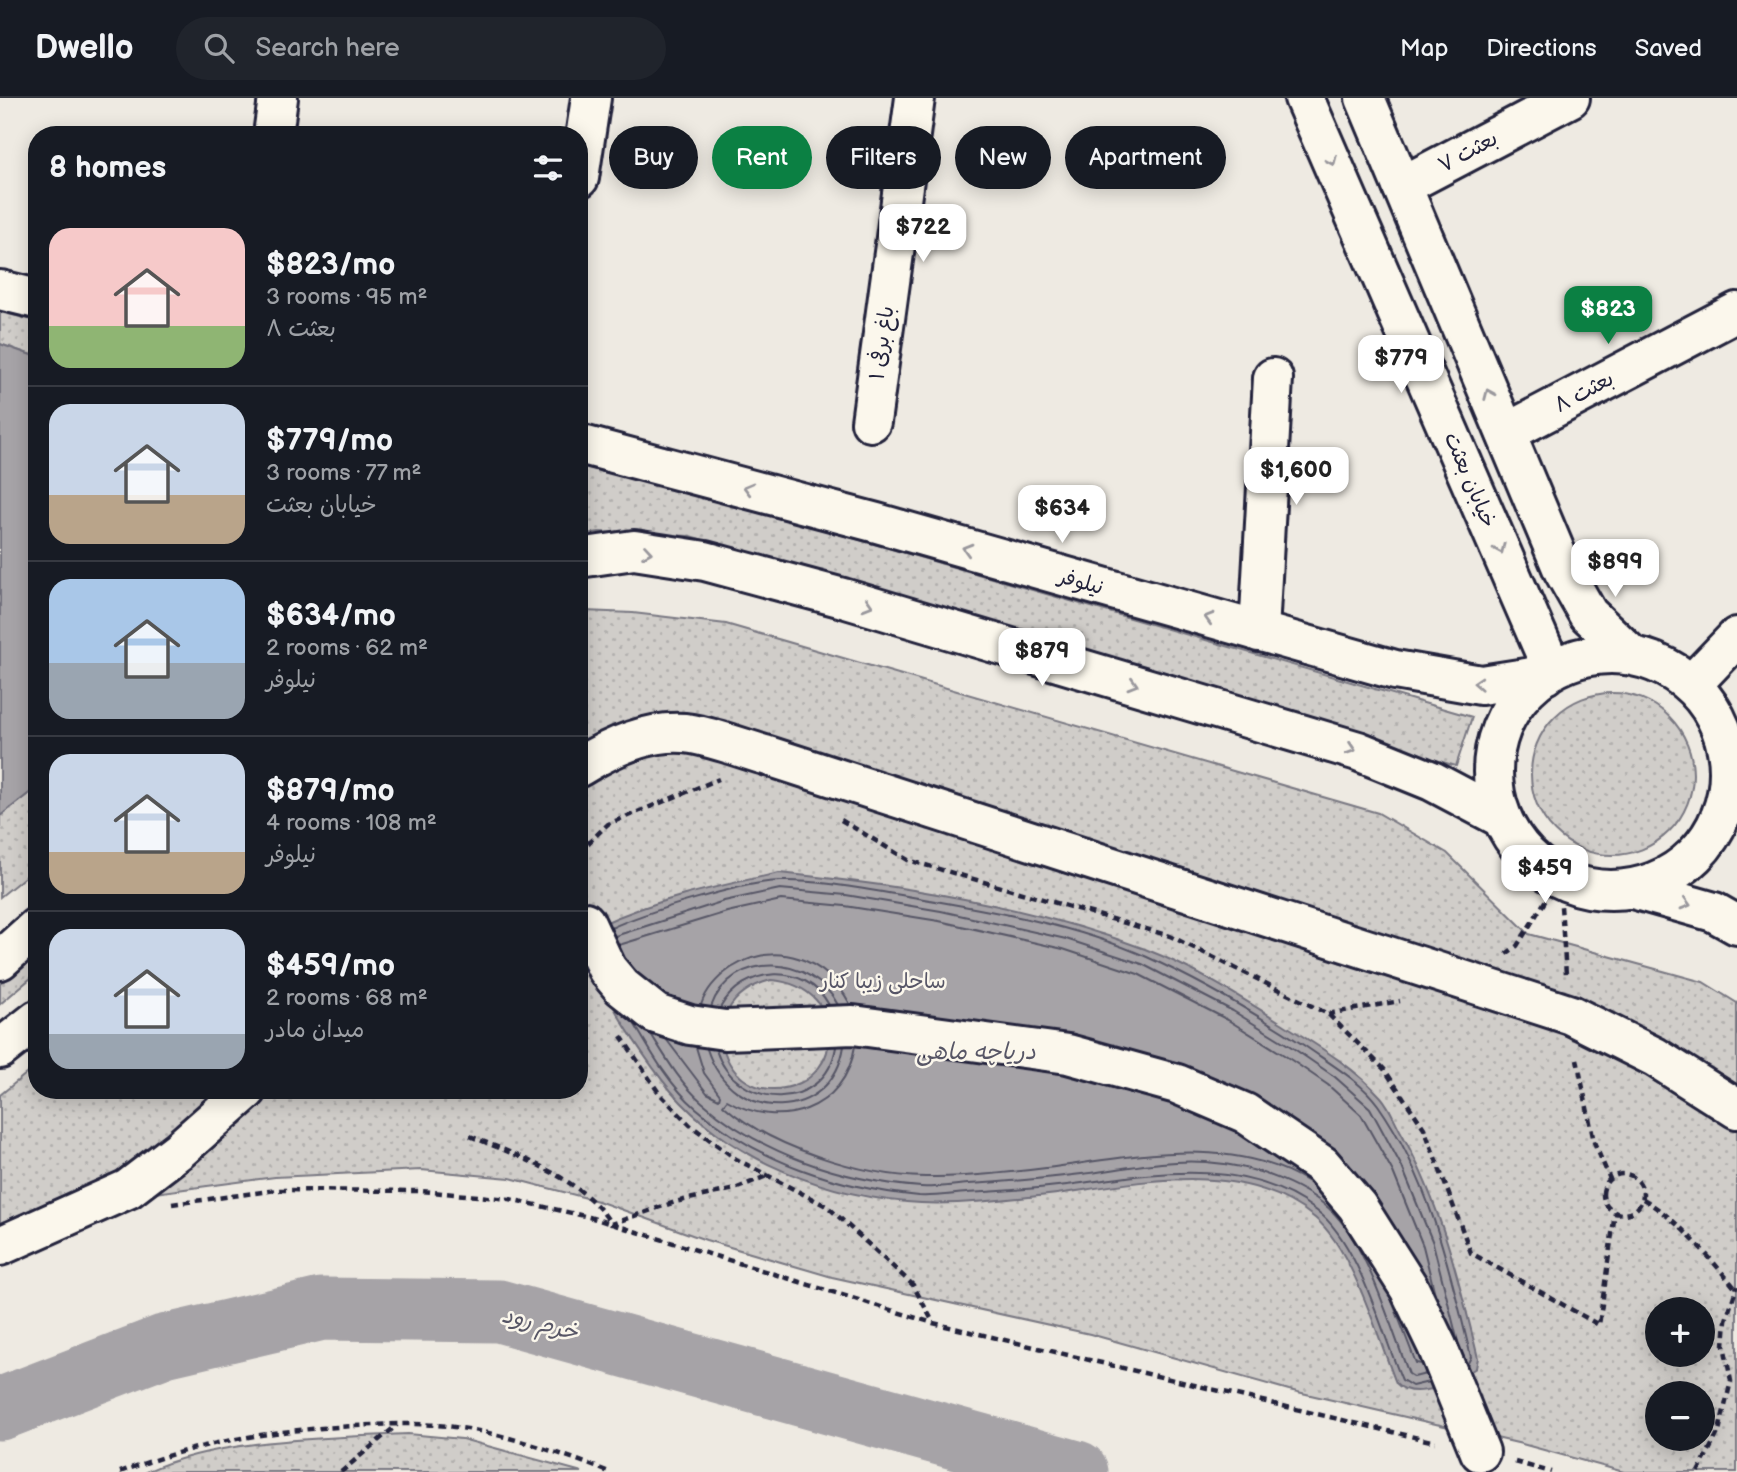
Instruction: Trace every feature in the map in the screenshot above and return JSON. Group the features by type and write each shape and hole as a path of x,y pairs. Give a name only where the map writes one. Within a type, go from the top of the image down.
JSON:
{"street":[{"path":"274,126 278,98"},
{"path":"587,126 591,98"},
{"name":"باغ برفی ۱","path":"871,422 915,98"},
{"name":"خیابان بعثت","path":"1304,98 1549,672"},
{"path":"1365,98 1563,570 1588,614 1631,655"},
{"name":"بعثت ۷","path":"1402,186 1570,98"},
{"path":"0,290 28,297"},
{"name":"بعثت ۸","path":"1506,433 1737,312"},
{"path":"1259,632 1273,379"},
{"name":"نیلوفر","path":"588,446 877,523 1395,670 1481,685 1549,672"},
{"path":"588,557 634,550 705,561 843,598 1358,751 1432,781 1502,818"},
{"path":"1690,685 1737,638"},
{"path":"1633,889 1670,875 1701,849 1721,815 1733,780 1726,742 1712,711 1690,685 1664,666 1631,655 1604,653 1577,659 1549,672 1524,692 1503,722 1493,757 1494,793 1502,818 1527,857 1559,879 1595,890 1633,889 1714,912 1737,925"},
{"path":"588,762 627,743 665,733 692,734 765,755 1571,1015 1655,1057 1737,1109"},
{"path":"588,929 607,970 622,987 656,1014 690,1025 725,1030 822,1025 899,1030 1069,1054 1177,1084 1245,1113 1322,1165 1357,1206 1409,1288 1452,1382 1479,1452"},
{"path":"0,960 28,935"},
{"path":"0,1049 28,1027"},
{"path":"0,1246 128,1189 179,1150 237,1099"}],"path":[{"path":"588,843 608,824 691,789 741,772 765,755"},
{"path":"832,815 908,860 1170,936 1328,1014 1384,1069 1424,1128 1471,1253 1599,1325 1615,1213"},
{"path":"618,1030 659,1093 690,1125 736,1159 828,1207 913,1284 933,1323"},
{"path":"470,1136 564,1180 600,1206 611,1224"},
{"path":"1625,1173 1636,1178 1643,1188 1643,1199 1636,1209 1626,1214 1615,1213 1606,1205 1602,1194 1605,1183 1614,1175 1625,1173"},
{"path":"611,1224 676,1202 735,1189 770,1175"},
{"path":"163,1205 277,1191 421,1191 510,1199 611,1224 933,1323 1479,1452 1550,1472"},
{"path":"1643,1199 1665,1212 1736,1287 1724,1345 1731,1381 1719,1431 1698,1472"},
{"path":"120,1472 164,1455 236,1437 398,1423 473,1430 570,1457 609,1472"},
{"path":"341,1472 398,1423"}],"green space":[{"path":"0,312 28,319 28,354 0,344"},
{"path":"588,468 666,484 1472,717 1456,766 690,536 588,534"},
{"name":"ساحلی زیبا کنار","path":"588,611 633,613 726,624 1378,813 1447,853 1529,934 1703,982 1737,1003 1737,1472 1624,1472 1522,1444 1289,1390 1090,1334 832,1277 706,1240 598,1201 510,1178 421,1170 275,1177 125,1197 0,1247 0,1095 28,1072 28,1099 588,1099"},
{"path":"1612,693 1643,699 1669,717 1687,743 1693,774 1687,805 1669,831 1643,849 1612,855 1581,849 1555,831 1537,805 1531,774 1537,743 1555,717 1581,699"},
{"path":"28,794 28,874 0,897 0,816"},
{"path":"28,960 28,981 0,1004 0,983"},
{"path":"408,1434 462,1439 582,1472 146,1472 206,1452 240,1446"}],"water":[{"path":"0,344 28,354 28,794 0,816"},
{"name":"دریاچه ماهی","path":"779,873 964,899 1056,920 1101,934 1163,956 1197,973 1333,1056 1358,1075 1384,1101 1416,1161 1428,1188 1456,1272 1478,1358 1476,1368 1435,1388 1413,1391 1396,1383 1363,1294 1341,1250 1328,1232 1315,1218 1286,1199 1254,1187 1186,1179 1001,1200 921,1203 887,1200 818,1184 784,1171 752,1156 723,1137 695,1116 671,1091 623,1024 600,977 600,925 665,901","holes":["771,980 784,982 807,992 823,1009 829,1033 828,1047 822,1063 810,1077 800,1083 774,1089 752,1084 735,1071 725,1052 722,1031 728,1010 744,992"]}],"waterway":[{"name":"خرم رود","path":"0,1409 164,1346 322,1309 499,1311 1077,1472"}]}
